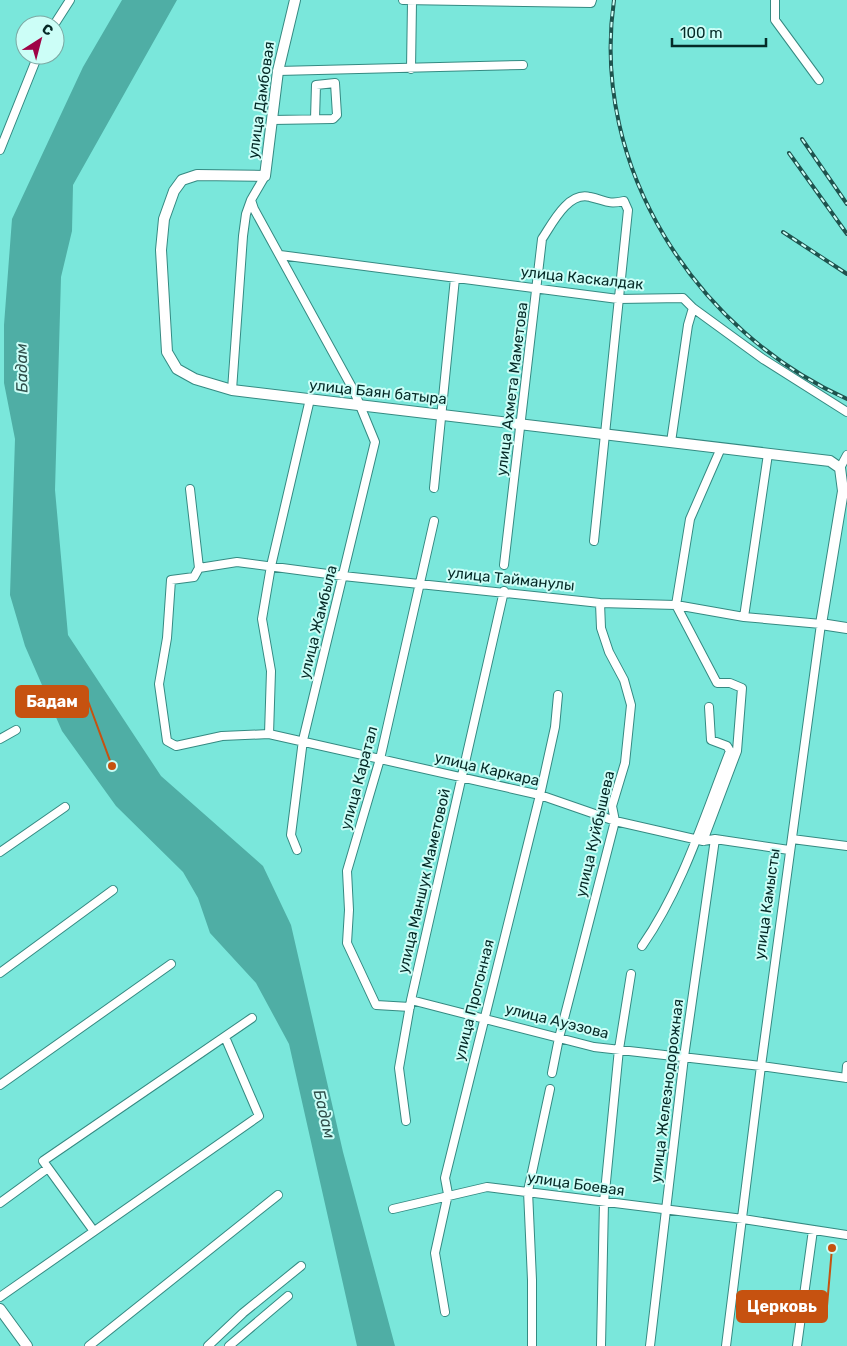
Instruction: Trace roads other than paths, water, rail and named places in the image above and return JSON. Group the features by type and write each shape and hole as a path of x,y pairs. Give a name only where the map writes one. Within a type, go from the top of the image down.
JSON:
{"street":[{"path":"60,15 70,0"},
{"name":"улица Дамбовая","path":"265,176 278,71 296,0"},
{"path":"403,0 412,2 591,1"},
{"path":"775,0 775,20 819,80"},
{"path":"411,69 412,2"},
{"path":"0,150 33,65"},
{"path":"278,71 524,65"},
{"path":"272,120 333,119 337,115 337,89 335,83 325,82 316,85 315,119"},
{"name":"улица Баян батыра","path":"265,176 197,175 182,180 174,191 164,220 161,250 166,352 177,369 195,379 232,390 722,448 830,462 840,468"},
{"path":"232,390 246,214 251,200 265,176"},
{"name":"улица Ахмета Маметова","path":"504,565 542,239 560,211 579,197 588,196 610,204 624,201 628,210 618,299"},
{"name":"улица Жамбыла","path":"251,200 359,404 375,442 303,740 291,835 296,850"},
{"name":"улица Каскалдак","path":"280,255 618,299 683,298 693,308 763,359 847,412"},
{"path":"434,488 455,278"},
{"path":"594,541 618,299"},
{"path":"671,442 688,325 693,308"},
{"path":"269,734 271,671 262,619 271,566 310,399"},
{"path":"642,946 661,919 699,840 737,750 742,688 730,683 717,683 676,605 690,519 722,448"},
{"path":"744,617 768,454"},
{"path":"840,468 847,455"},
{"name":"улица Камысты","path":"726,1346 790,850 821,624 843,491 840,468"},
{"path":"190,489 199,568"},
{"name":"улица Каратал","path":"411,1004 376,1005 348,943 347,871 380,758 434,521"},
{"name":"улица Тайманулы","path":"199,568 237,562 343,576 504,591 600,603 676,605 744,617 821,624"},
{"name":"улица Каркара","path":"199,568 194,577 171,580 167,638 159,684 167,741 176,746 222,736 269,734 303,740 540,795 615,821 699,840 715,839 790,850"},
{"name":"улица Маншук Маметовой","path":"406,1121 399,1068 411,1004 504,591"},
{"name":"улица Куйбышева","path":"552,1073 559,1038 615,821 612,806 625,763 631,705 624,680 609,652 601,628 600,603"},
{"path":"821,624 847,628"},
{"name":"улица Прогонная","path":"445,1312 435,1253 448,1194 445,1178 540,795 555,727 558,695"},
{"path":"699,840 730,751 727,746 711,740 709,707"},
{"path":"0,739 16,730"},
{"path":"0,852 65,807"},
{"name":"улица Железнодорожная","path":"650,1346 684,1057 715,839"},
{"path":"792,839 847,846"},
{"path":"0,973 112,890"},
{"path":"0,1085 171,964"},
{"path":"601,1346 604,1202 619,1049 631,974"},
{"name":"улица Ауэзова","path":"411,1004 484,1017 594,1047 761,1066 846,1078"},
{"path":"93,1230 43,1161 252,1018"},
{"path":"0,1297 93,1230 259,1116 225,1037"},
{"path":"846,1078 847,1066"},
{"path":"532,1346 532,1280 528,1191 550,1089"},
{"path":"0,1203 48,1168"},
{"name":"улица Боевая","path":"393,1209 487,1186 743,1219 847,1235"},
{"path":"89,1346 278,1195"},
{"path":"796,1346 813,1230"},
{"path":"208,1346 243,1313 301,1266"},
{"path":"229,1346 288,1296"},
{"path":"0,1309 27,1346"}],"water":[{"path":"122,0 177,0 73,185 72,231 61,277 55,490 68,635 161,776 263,866 291,925 343,1152 395,1346 357,1346 289,1044 256,983 210,933 198,898 183,872 116,806 62,731 25,646 10,595 15,439 4,383 4,325 12,219 83,67"}],"railway":[{"path":"614,0 611,63 619,124 637,182 665,237 701,287 744,332 793,369 847,399"},
{"path":"802,139 847,204"},
{"path":"789,153 847,234"},
{"path":"783,232 847,274"}],"place":[{"name":"Бадам","path":"112,766"},
{"name":"Церковь","path":"832,1248"}]}
